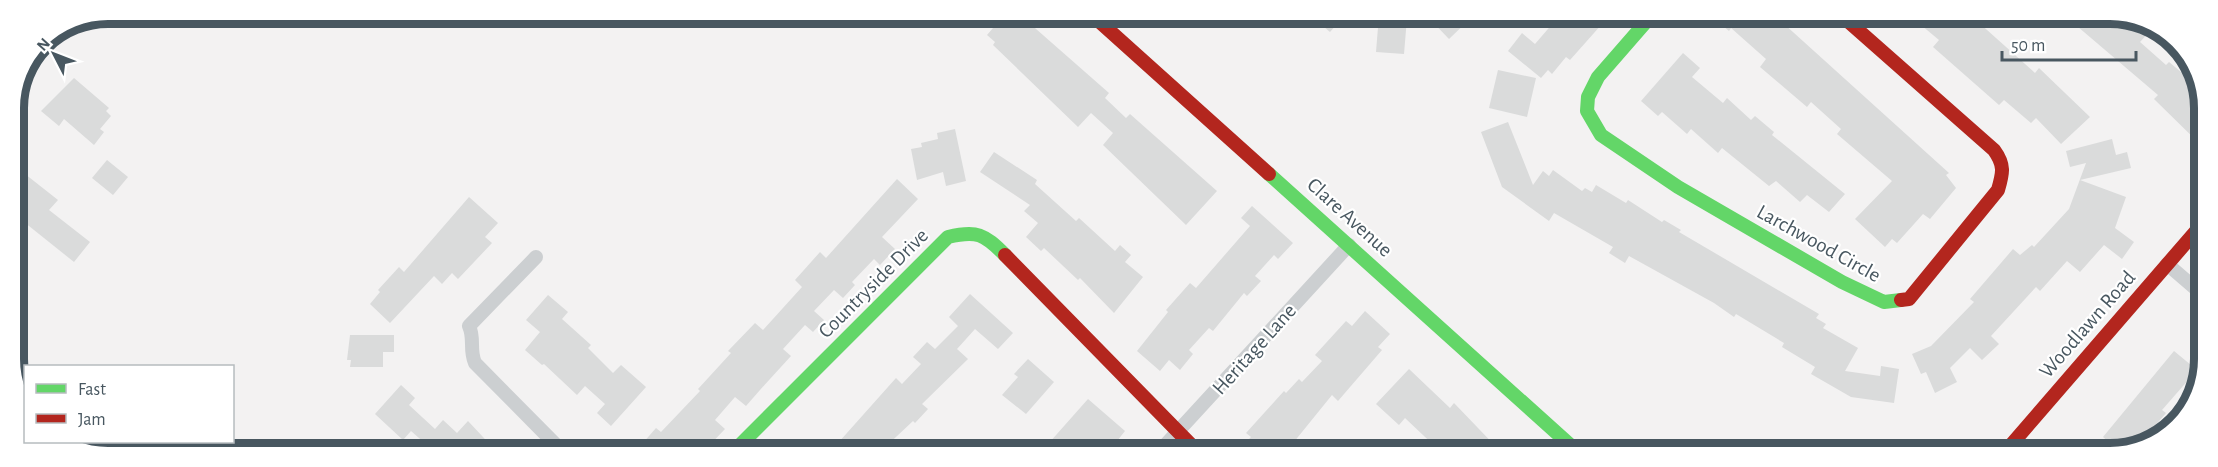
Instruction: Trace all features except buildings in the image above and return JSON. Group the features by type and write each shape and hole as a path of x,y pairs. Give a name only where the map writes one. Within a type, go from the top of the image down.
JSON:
{"street":[{"name":"Clare Avenue","path":"1103,24 1568,443"},
{"name":"Larchwood Circle","path":"1644,24 1598,77 1588,97 1587,111 1601,135 1678,187 1842,282 1884,302 1909,299 1998,190 2003,174 2003,162 1994,150 1852,24"},
{"name":"Countryside Drive","path":"742,443 948,237 970,232 989,239 1190,443"},
{"name":"Woodlawn Road","path":"2013,443 2194,233"},
{"name":"Heritage Lane","path":"1168,443 1349,245"},
{"path":"536,257 469,326 473,335 470,350 476,363 554,443"},
{"path":"2167,264 2194,287"}],"traffic: fast":[{"path":"1644,24 1598,77 1588,97 1587,111 1601,135 1678,187 1842,282 1884,302 1901,300"},
{"path":"1269,174 1568,443"},
{"path":"742,443 948,237 966,234 980,236 991,242 1005,255"}],"traffic: jam":[{"path":"1102,24 1269,174"},
{"path":"1851,24 1994,150 2001,165 2002,174 1998,190 1909,299 1901,300"},
{"path":"2013,443 2194,233"},
{"path":"1005,255 1189,443"}]}
